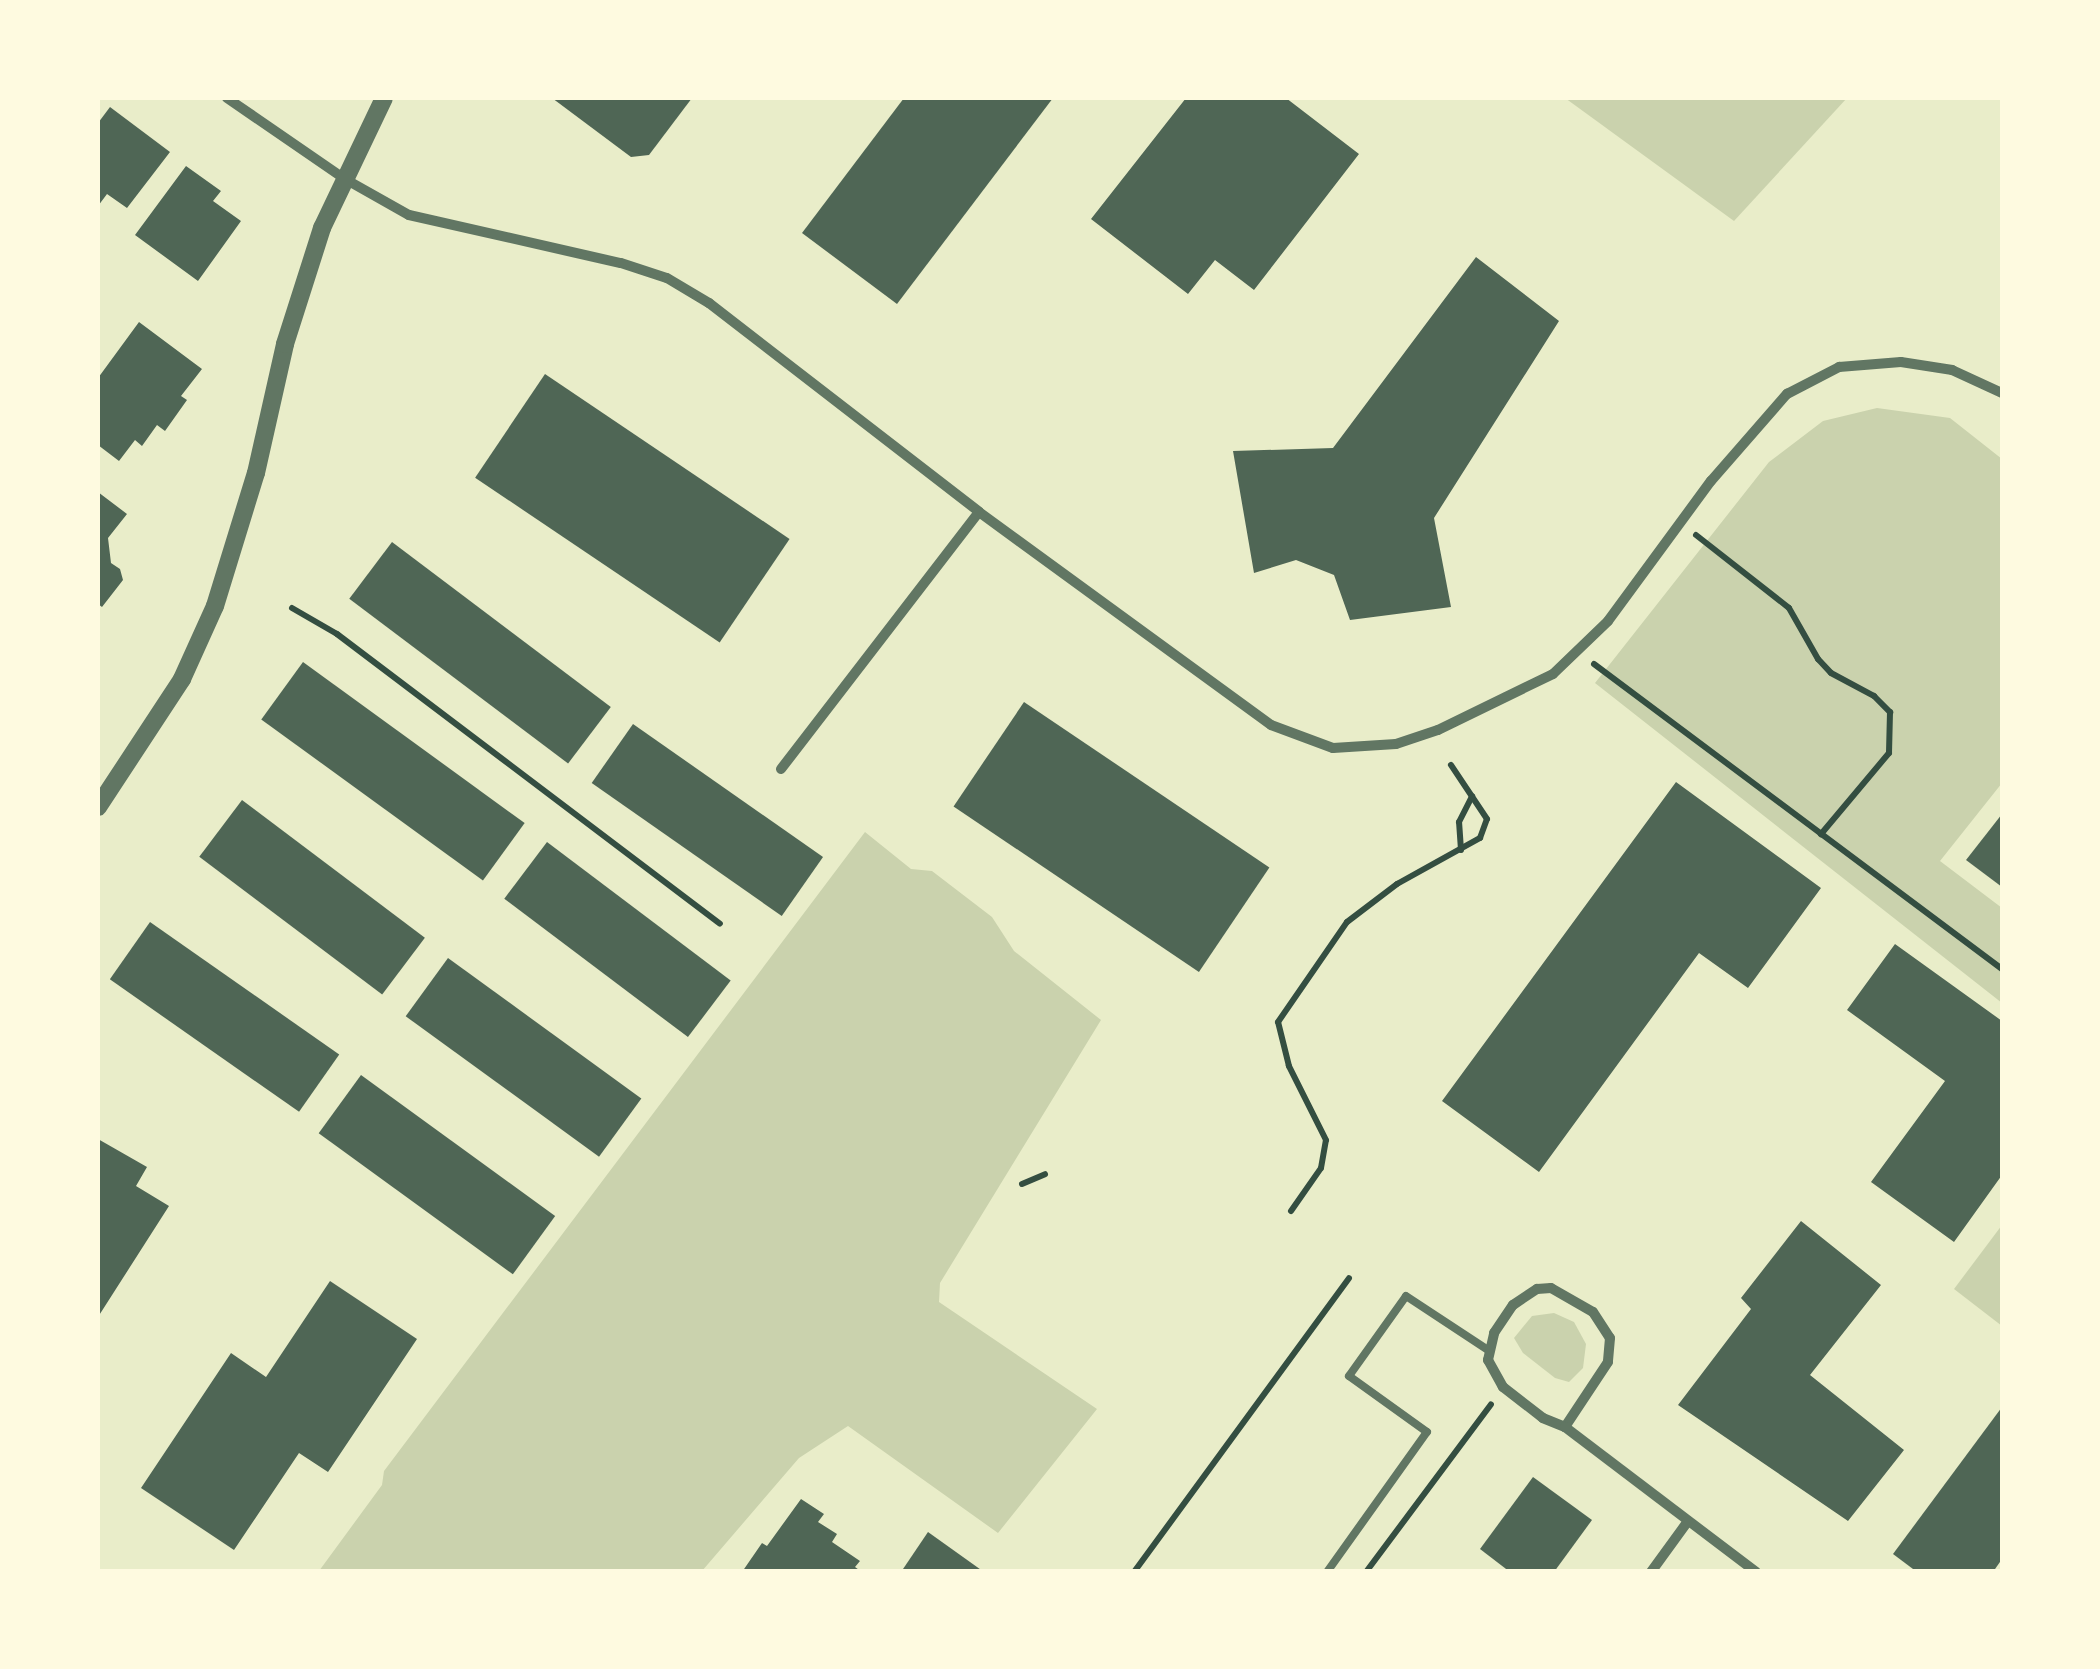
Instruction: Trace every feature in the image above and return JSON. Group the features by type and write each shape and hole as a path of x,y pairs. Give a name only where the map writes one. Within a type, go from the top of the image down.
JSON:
{"street":[{"path":"227,98 345,179 409,215 621,263 667,278 709,303 978,512 1272,725 1302,740 1334,748 1396,744 1438,730 1516,696 1554,674 1608,621 1680,522 1787,394 1839,367 1918,365 1952,370 2002,394"},
{"path":"98,808 182,679 215,606 256,473 285,344 322,228 384,98"},
{"path":"781,770 978,512"},
{"path":"1565,1428 1610,1352 1610,1338 1594,1312 1561,1291 1537,1289 1513,1305 1494,1332 1488,1350 1492,1370 1503,1386 1756,1572"},
{"path":"1651,1572 1688,1521"}],"lane":[{"path":"1327,1572 1428,1432 1350,1376 1406,1296 1488,1350"}],"path":[{"path":"1680,522 1789,608 1818,659 1831,672 1874,696 1890,712 1889,753 1821,834"},
{"path":"292,608 337,634 720,924"},
{"path":"1577,652 2002,970"},
{"path":"1291,1211 1321,1168 1326,1140 1282,1047 1278,1022 1347,922 1397,884 1461,850 1486,829 1487,819 1452,764"},
{"path":"1461,850 1459,822 1472,796"},
{"path":"1022,1184 1045,1174"},
{"path":"1134,1572 1349,1278"},
{"path":"1366,1572 1489,1407"}],"green space":[{"path":"1565,98 1847,98 1734,221"},
{"path":"1877,408 1950,418 2002,459 2002,783 1940,861 2002,908 2002,1003 1595,683 1769,462 1823,421"},
{"path":"865,832 911,869 932,871 992,917 1014,951 1101,1020 940,1283 939,1302 1097,1409 998,1533 848,1426 799,1458 702,1571 319,1571 382,1485 384,1471"},
{"path":"2002,1225 2002,1326 1954,1289"},
{"path":"1554,1313 1574,1322 1586,1344 1583,1368 1569,1382 1555,1378 1523,1353 1514,1338 1532,1316"}],"building":[{"path":"552,98 692,98 649,155 631,157"},
{"path":"904,98 1053,98 897,304 802,233"},
{"path":"1186,98 1286,98 1359,154 1254,290 1215,260 1188,294 1091,219"},
{"path":"110,107 170,152 127,208 107,194 98,206 98,123"},
{"path":"186,166 221,191 213,201 241,221 198,281 135,235"},
{"path":"1476,257 1559,321 1434,518 1451,607 1350,620 1334,575 1296,560 1254,573 1233,451 1333,448"},
{"path":"139,322 202,369 181,396 187,400 165,431 157,425 142,446 135,440 119,461 98,445 98,378"},
{"path":"545,374 790,539 720,643 475,478"},
{"path":"98,492 127,514 108,538 111,563 120,569 123,580 102,607 98,604"},
{"path":"392,542 611,707 568,764 349,599"},
{"path":"303,662 525,823 483,880 261,719"},
{"path":"1024,702 1269,868 1199,972 954,806"},
{"path":"633,724 823,857 782,916 592,783"},
{"path":"1676,782 1821,888 1748,988 1699,953 1539,1172 1442,1101"},
{"path":"242,800 425,938 382,995 199,857"},
{"path":"2002,814 2002,887 1966,860"},
{"path":"547,842 731,980 688,1037 504,899"},
{"path":"150,922 339,1054 299,1112 110,979"},
{"path":"1895,944 2002,1021 2002,1175 1954,1242 1871,1182 1945,1081 1847,1010"},
{"path":"448,958 641,1098 599,1157 406,1016"},
{"path":"361,1075 555,1216 513,1274 319,1133"},
{"path":"98,1139 147,1167 136,1186 169,1206 98,1317"},
{"path":"1801,1221 1881,1285 1810,1375 1904,1450 1848,1521 1678,1405 1751,1309 1741,1298"},
{"path":"330,1281 417,1339 328,1472 299,1453 234,1550 141,1488 231,1353 266,1377"},
{"path":"2002,1407 2002,1559 1993,1572 1917,1572 1893,1554"},
{"path":"1533,1477 1592,1520 1554,1572 1510,1572 1480,1549"},
{"path":"801,1499 824,1514 818,1522 837,1534 832,1542 860,1561 855,1567 862,1572 742,1572 762,1543 767,1546"},
{"path":"928,1532 984,1572 901,1572"}]}
